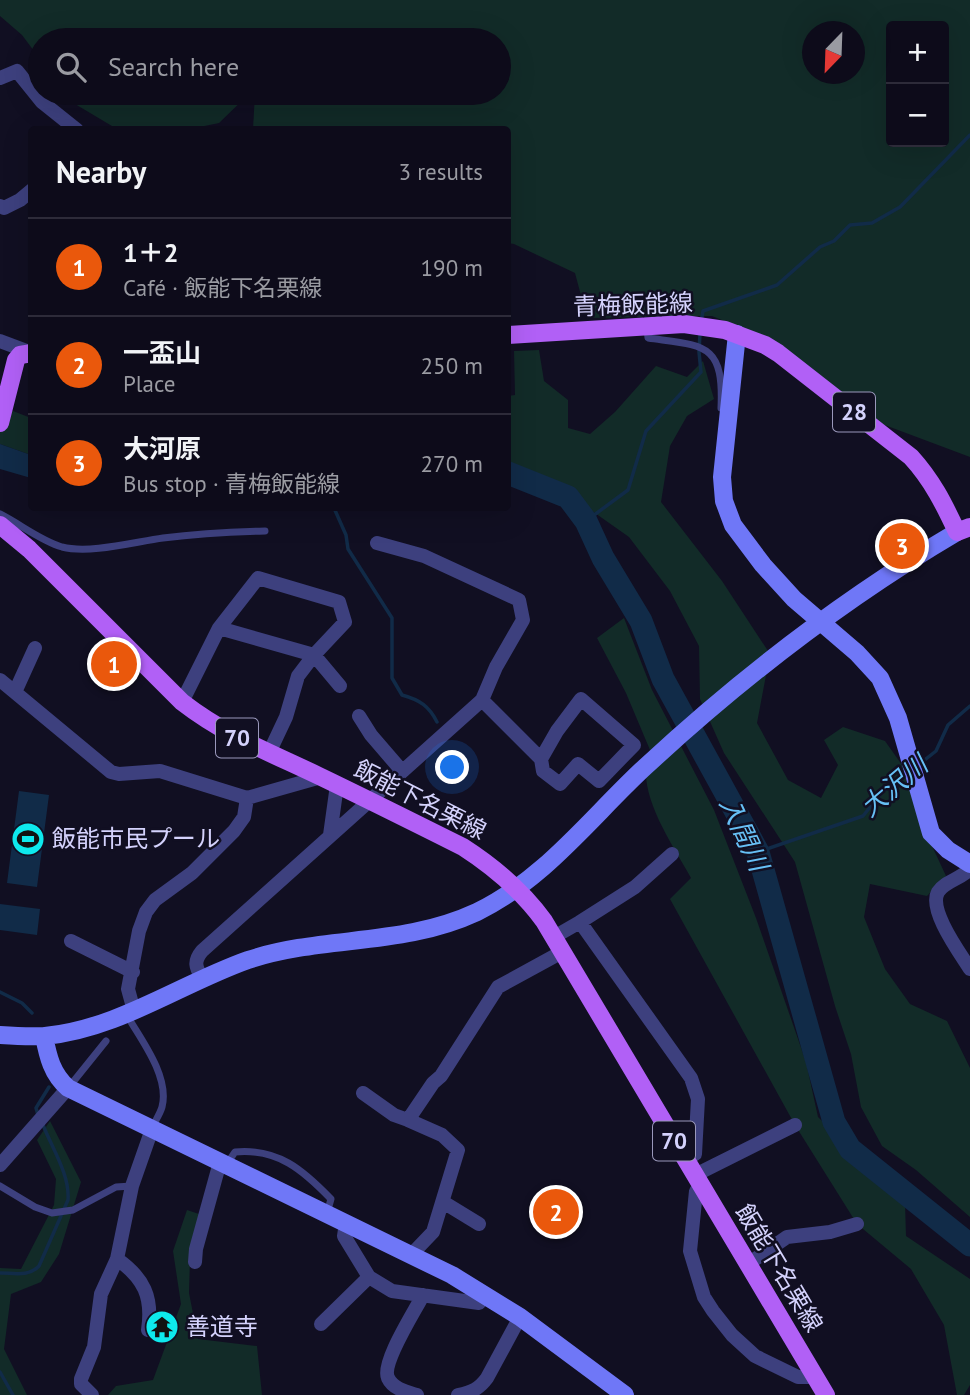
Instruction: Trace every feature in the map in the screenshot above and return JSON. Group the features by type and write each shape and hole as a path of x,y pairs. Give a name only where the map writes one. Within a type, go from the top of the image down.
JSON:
{"main road":[{"name":"青梅飯能線","path":"511,335 684,324 737,334 778,353 911,457 927,475 964,529"},
{"path":"1,419 18,357 28,354"},
{"name":"飯能下名栗線","path":"0,525 29,549 182,702 230,735 463,847 480,858 530,902 558,944 825,1388"}],"street":[{"path":"0,78 17,71 28,85"},
{"path":"46,105 72,126"},
{"path":"0,206 4,208 28,193"},
{"path":"737,334 722,477 724,501 733,525 763,565 880,678 905,739 931,833 970,867 964,877 944,886 937,894 935,904 948,933 970,969"},
{"path":"0,341 28,352"},
{"path":"0,1035 44,1036 80,1029 130,1012 202,979 270,954 388,938 431,929 477,911 517,890 546,866 644,768 761,667 879,580 964,529"},
{"path":"202,979 195,966 196,958 202,951 482,700 496,667 523,620 519,600 424,556 377,543"},
{"path":"182,702 219,628 258,578 339,602 345,622 298,676 286,716 269,753"},
{"path":"219,628 314,655 340,686"},
{"path":"15,692 35,649"},
{"path":"0,680 111,772 119,774 160,771 247,798 329,781 330,835"},
{"path":"482,700 541,759 542,771 560,784 578,764 599,781 634,745 580,699 541,759"},
{"path":"359,716 371,736 402,771"},
{"path":"130,1012 129,995 139,931 150,905 192,873 234,831 244,817 247,798"},
{"path":"408,1120 433,1083 441,1076 498,987 558,944 580,922 635,887 672,854"},
{"path":"580,922 691,1078 698,1099 690,1251 704,1297 732,1335 755,1356 825,1388"},
{"path":"71,942 132,972"},
{"path":"44,1036 52,1068 58,1079 68,1088 411,1255 485,1295 520,1317 625,1395"},
{"path":"0,1165 68,1088"},
{"path":"363,1093 394,1115 442,1135 458,1150 433,1232 411,1255"},
{"path":"694,1174 794,1125"},
{"path":"92,1395 81,1384 81,1378 94,1347 101,1294 117,1259 132,1186 152,1129"},
{"path":"195,1262 196,1249 223,1164"},
{"path":"443,1202 479,1224"},
{"path":"346,1223 344,1236 369,1277 392,1291 479,1303 485,1295"},
{"path":"748,1264 787,1237 830,1232 857,1224"},
{"path":"117,1259 127,1266 146,1290 151,1312 148,1330"},
{"path":"321,1324 369,1277"},
{"path":"417,1395 399,1389 389,1380 386,1371 423,1296"},
{"path":"458,1395 480,1387 520,1317"}],"lane":[{"path":"647,326 648,338 699,346 708,351 720,374 720,437 726,438"},
{"path":"0,514 48,542 64,548 82,549 166,538 265,531"},
{"path":"130,1012 145,1042 162,1090 162,1107 152,1129"},
{"path":"68,1088 106,1041"},
{"path":"223,1164 235,1152 250,1151 275,1156 307,1174 331,1199 326,1214"},
{"path":"0,1186 35,1207 52,1213 69,1211 116,1187 132,1186"}],"green space":[{"path":"0,0 970,0 970,457 866,418 778,343 712,316 587,318 575,273 511,244 511,126 253,126 254,105 511,105 511,28 28,28 28,43 0,16"},
{"path":"77,105 238,105 219,123 204,126 112,126"},
{"path":"539,350 544,381 568,400 568,428 590,434 615,412 656,366 687,377 703,361 714,399 687,416 670,446 661,502 722,581 770,654 757,723 788,780 821,798 838,765 824,740 843,727 885,741 902,765 926,833 946,876 927,896 870,884 864,917 885,969 910,1004 947,1021 970,1068 970,1217 916,1170 882,1146 861,1107 851,1054 795,862 724,753 700,699 699,646 670,591 629,537 541,475 511,465 511,396 515,395 514,351"},
{"path":"0,406 28,417 28,454 0,444"},
{"path":"624,618 652,690 714,810 756,918 806,1062 818,1117 905,1203 906,1236 970,1279 970,1385 964,1395 957,1395 944,1325 911,1269 857,1224 795,1125 670,899 691,878 665,833 650,799 646,766 650,750 626,693 597,638"},
{"path":"50,1121 81,1182 59,1254 41,1282 11,1294 4,1349 27,1395 0,1395 0,1268 21,1269 54,1205 56,1179 37,1140"},
{"path":"187,1210 199,1214 190,1259 189,1293 198,1339 257,1346 262,1395 108,1395 116,1386 153,1380 181,1304 173,1251"}],"water":[{"path":"0,444 28,454 28,477 0,469"},
{"name":"飯能市民プール","path":"19,791 49,795 37,887 7,883"},
{"path":"0,904 40,909 37,935 0,930"}],"waterway":[{"path":"701,322 703,311 777,285 820,247 834,241 850,225 872,223 900,207 970,135"},
{"path":"586,521 628,490 646,431 701,372 700,333"},
{"name":"大沢川","path":"511,474 568,497 586,521 603,558 641,621 663,679 758,852 834,1122 850,1149 970,1245"},
{"path":"335,511 346,535 348,549 392,618 392,678 402,695 423,704 437,722"},
{"name":"大沢川","path":"917,766 936,751 948,725 970,706"},
{"name":"大沢川","path":"758,852 863,816 883,791 908,772"},
{"path":"0,992 22,1003 32,1013"},
{"path":"38,1115 36,1108 49,1087"},
{"path":"0,1273 26,1273 39,1266 68,1200 63,1171 43,1125"},
{"path":"0,1372 13,1395"}],"place":[{"name":"大河原","path":"902,546"},
{"name":"1＋2","path":"114,664"},
{"name":"飯能市民プール","path":"28,839"},
{"name":"一盃山","path":"556,1212"},
{"name":"善道寺","path":"162,1327"}],"water label":[{"name":"入間川","path":"744,834"}]}
